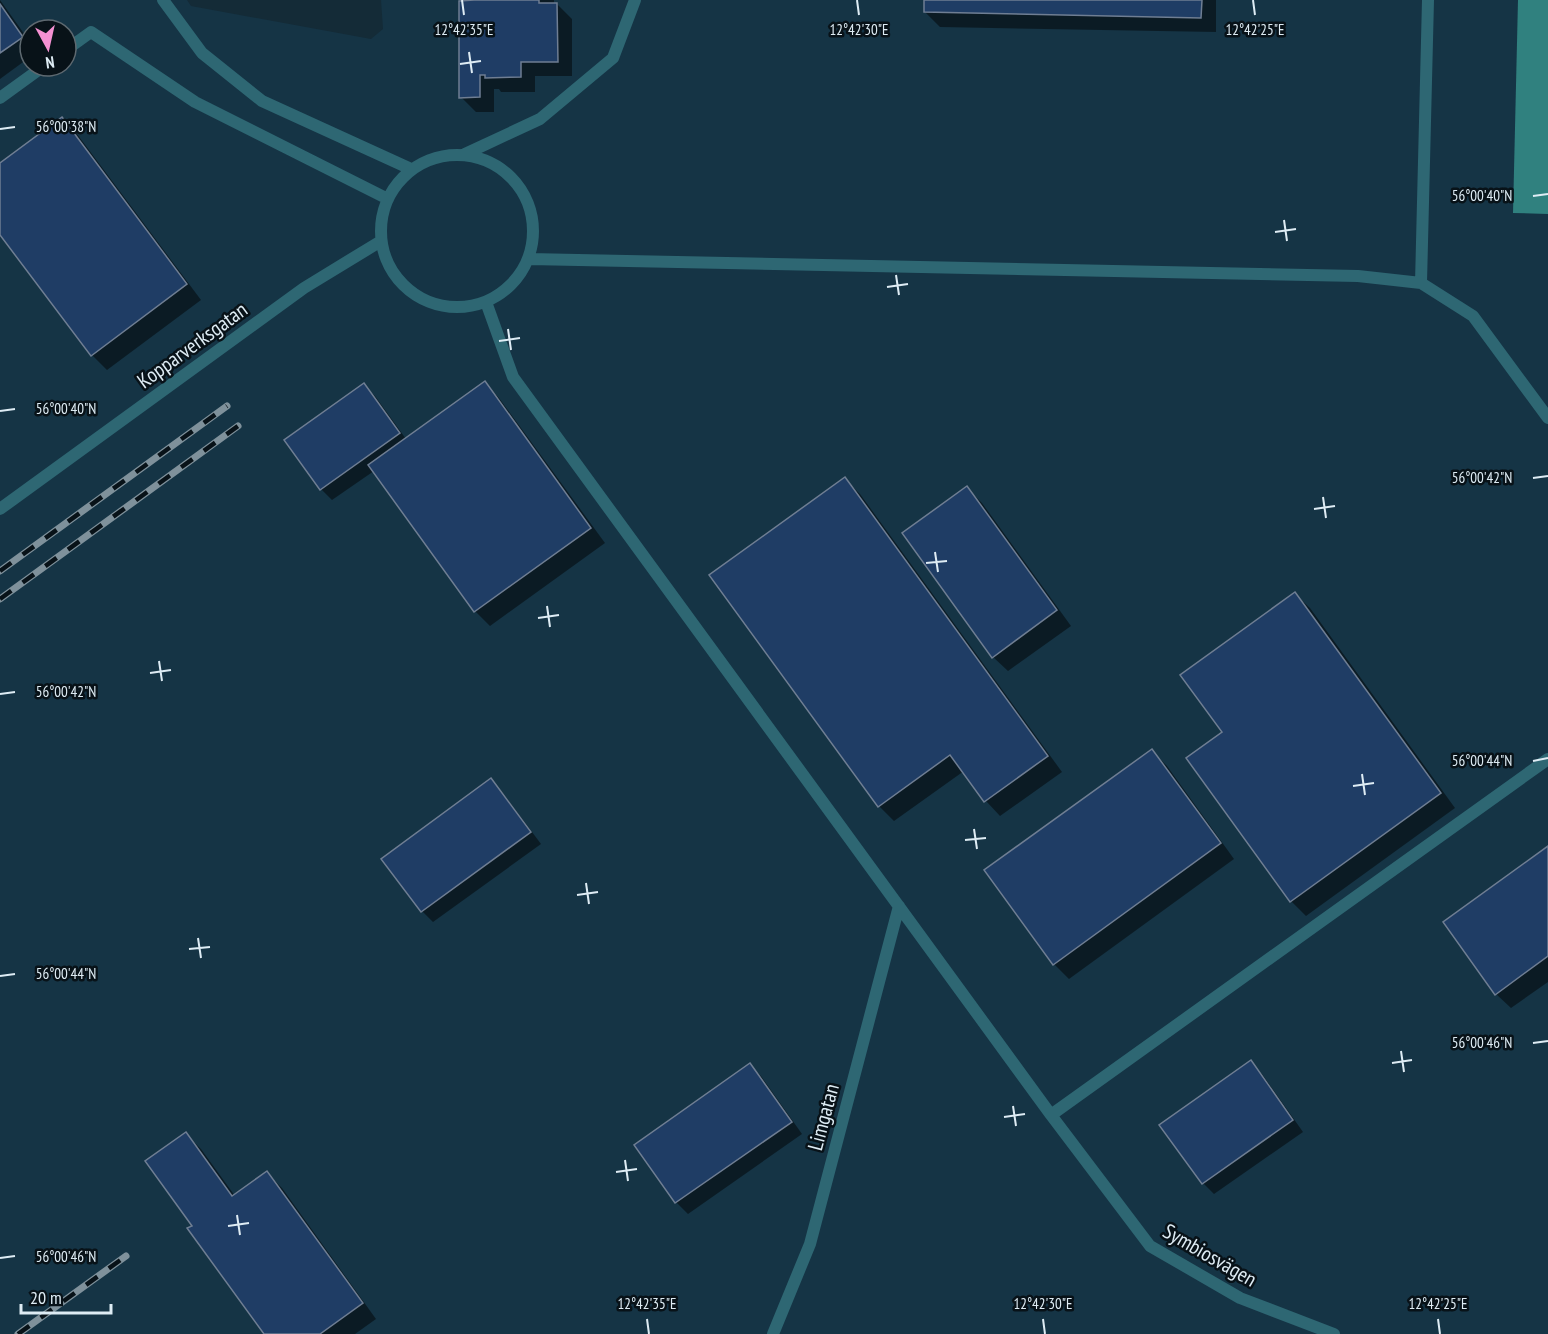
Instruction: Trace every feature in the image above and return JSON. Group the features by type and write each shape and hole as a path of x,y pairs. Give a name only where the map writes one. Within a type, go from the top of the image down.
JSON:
{"lane":[{"path":"163,0 202,53 262,101 411,169"},
{"path":"465,154 492,162 515,179 530,204 535,231 529,259 512,285 486,302 464,307 440,306 419,297 401,282 388,263 381,241 381,219 388,199 398,182 411,169 437,157 465,154 540,119 613,58 635,0"},
{"path":"1421,283 1428,0"},
{"path":"78,41 91,32 195,102 388,199"},
{"path":"0,98 28,78"},
{"name":"Kopparverksgatan","path":"0,509 304,288 381,241"},
{"path":"529,259 1358,276 1421,283 1473,316 1548,418"},
{"name":"Symbiosvägen","path":"486,302 513,377 1051,1115 1150,1246 1240,1298 1334,1334"},
{"path":"1051,1115 1548,759"},
{"name":"Limgatan","path":"773,1334 810,1244 898,906"}],"shaded area":[{"path":"0,0 187,0 191,6 371,39 383,29 381,0 1548,0 1548,1334 0,1334"},
{"path":"1518,0 1548,0 1548,214 1513,213"}],"building":[{"path":"539,0 539,3 557,3 558,62 521,62 521,77 485,78 485,75 480,75 480,97 459,98 459,1"},
{"path":"924,0 1202,0 1201,18 924,12"},
{"path":"0,4 18,30 18,40 0,53"},
{"path":"62,117 187,284 91,356 0,235 0,163"},
{"path":"485,381 591,528 474,612 368,465"},
{"path":"364,383 400,433 320,490 284,440"},
{"path":"845,477 1048,756 984,802 950,755 878,807 709,575"},
{"path":"967,486 1057,610 992,658 902,533"},
{"path":"1295,592 1441,793 1290,902 1186,758 1222,732 1180,675"},
{"path":"1152,749 1221,843 1053,965 984,870"},
{"path":"491,778 531,832 421,912 381,859"},
{"path":"1548,846 1548,956 1495,995 1443,922"},
{"path":"1251,1060 1293,1120 1202,1184 1159,1125"},
{"path":"750,1063 792,1122 675,1203 634,1145"},
{"path":"186,1132 232,1196 267,1171 363,1303 320,1334 264,1334 187,1228 192,1226 145,1161"}],"railway":[{"path":"0,571 227,406"},
{"path":"0,599 238,426"},
{"path":"18,1334 126,1256"}]}
